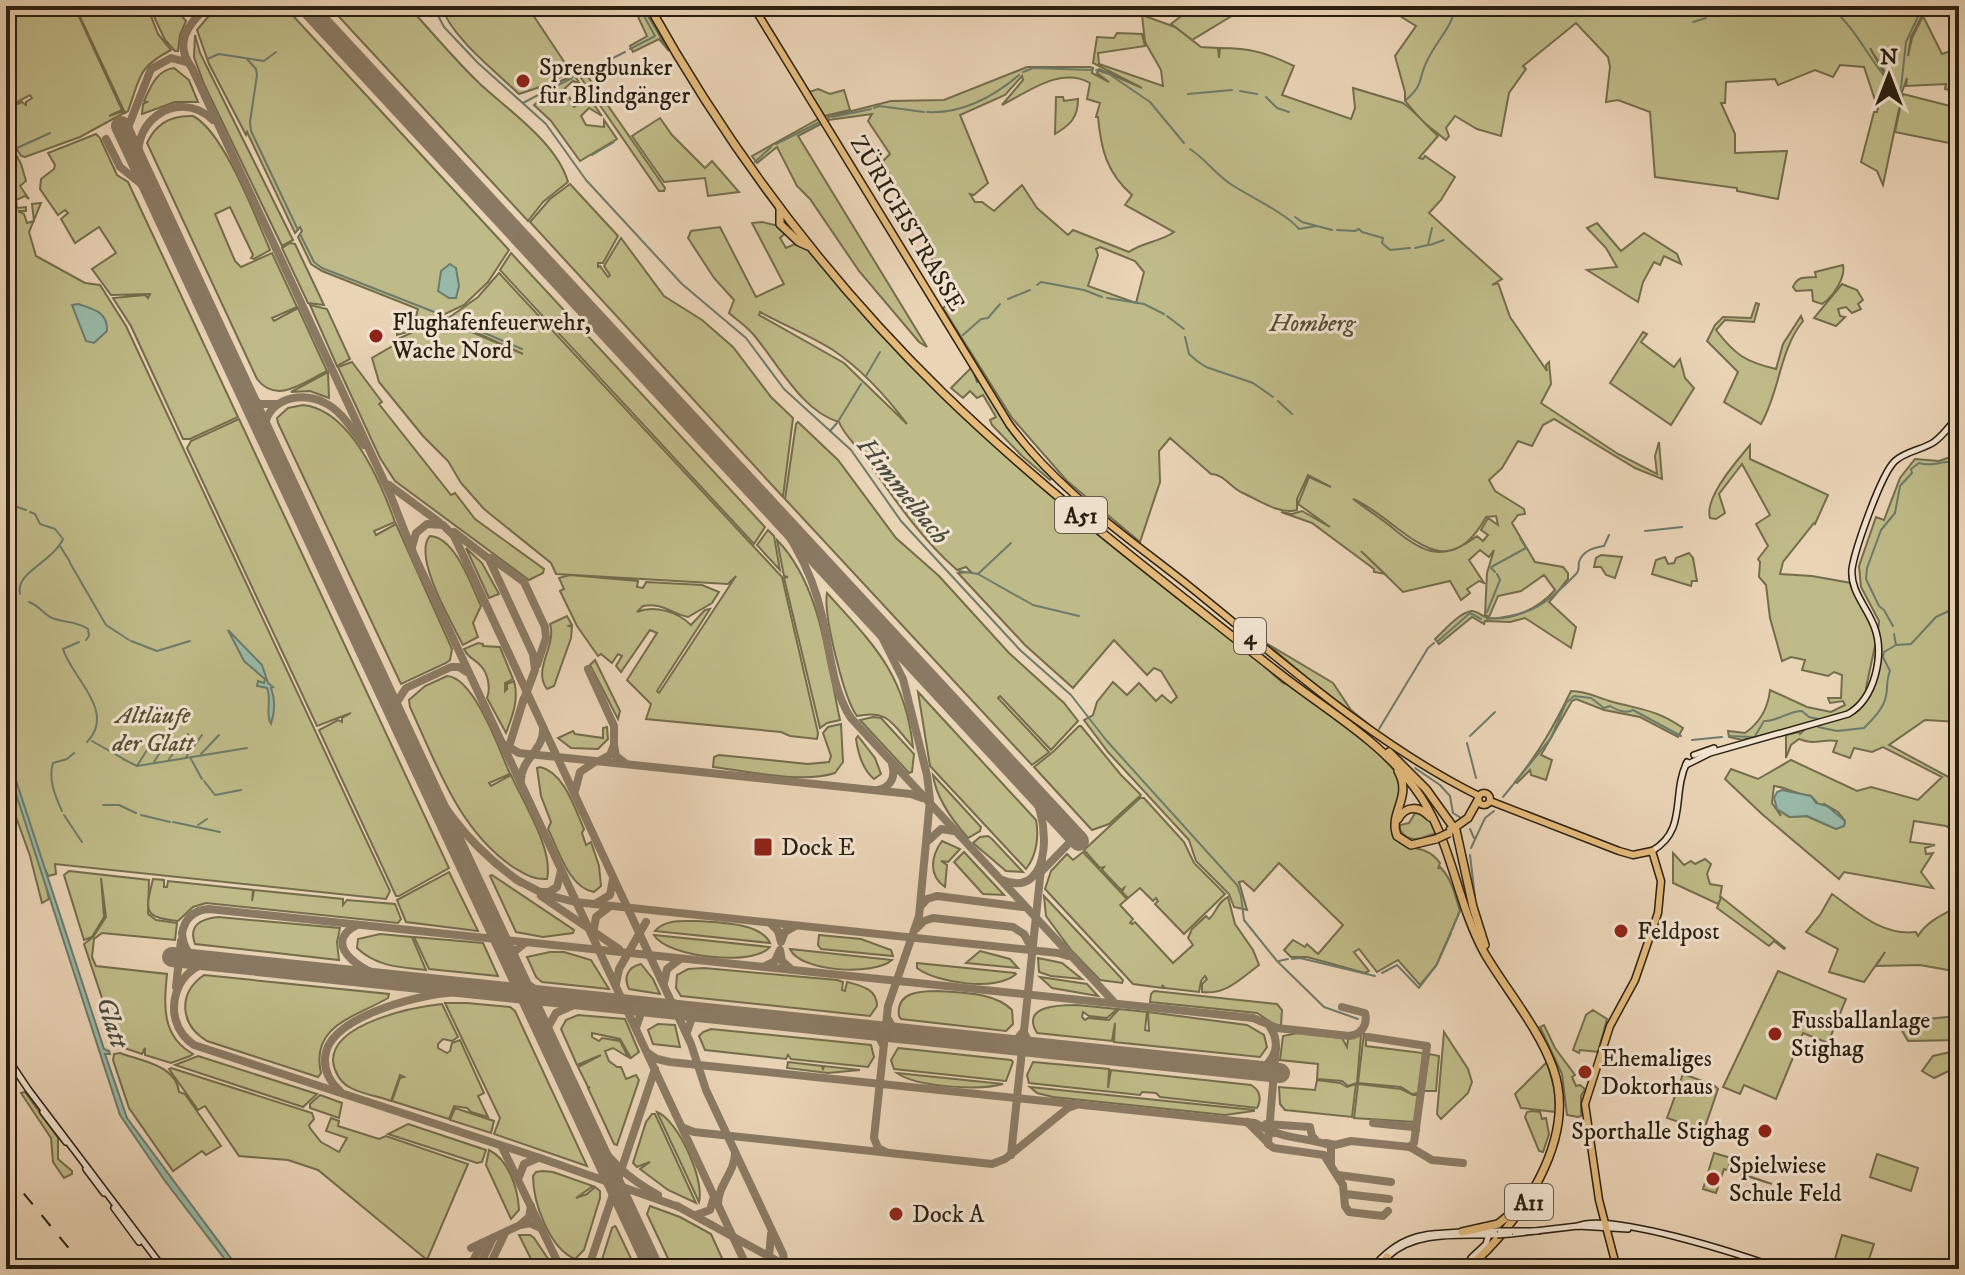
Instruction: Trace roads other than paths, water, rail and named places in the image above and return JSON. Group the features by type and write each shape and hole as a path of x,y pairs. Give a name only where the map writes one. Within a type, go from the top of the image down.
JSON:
{"highway":[{"name":"A51","path":"651,6 708,105 779,206 780,224 799,242 811,247 912,361 1015,460 1287,679 1385,752 1416,788 1436,823 1475,934 1549,1058 1559,1089 1562,1117"},
{"name":"A51","path":"651,6 705,92 784,206 865,305 933,378 1048,483 1385,752 1419,786 1440,821 1469,910 1485,945 1553,1055 1562,1083 1562,1117"},
{"path":"1385,752 1426,789 1452,830 1485,945"},
{"path":"1385,752 1403,784 1403,797 1394,820 1397,836 1411,845 1452,830 1483,801"},
{"path":"1436,823 1423,810 1414,808 1403,812 1398,822 1399,833 1409,841 1436,837"},
{"name":"A11","path":"1467,1269 1516,1215 1552,1152 1562,1117"},
{"name":"A11","path":"1473,1269 1500,1243 1524,1210 1553,1159 1562,1117"},
{"path":"1462,1232 1491,1227 1509,1217 1552,1152"},
{"path":"1378,1268 1387,1257"},
{"path":"1460,1269 1471,1258"}],"main road":[{"name":"ZÜRICHSTRASSE","path":"753,6 1009,424 1036,456 1068,490 1294,671 1431,771 1483,801"},
{"path":"1617,1269 1612,1237 1599,1193 1586,1102 1610,1026 1635,980 1658,913 1662,886 1652,851 1672,831 1686,765 1696,754 1848,714 1860,706 1868,695 1876,659 1877,636 1854,585 1852,570 1880,487 1897,460 1934,442 1959,415"},
{"name":"4","path":"1483,801 1627,854 1652,851"},
{"path":"6,1056 162,1269"},
{"path":"1609,1226 1632,1228"},
{"path":"1609,1226 1617,1269"},
{"path":"1387,1257 1402,1245 1417,1239 1609,1226 1632,1228 1733,1252 1780,1269"},
{"path":"1378,1268 1391,1249 1411,1237 1462,1232 1494,1233"},
{"path":"1471,1258 1494,1233"}],"waterway":[{"name":"Himmelbach","path":"433,6 444,27 478,63 546,124 586,180 682,284 746,338 784,389 851,450 901,521 1020,650 1071,695 1106,740 1237,885 1244,920 1277,961 1324,1007 1358,1019"},
{"path":"1405,101 1418,86 1426,63 1451,21 1456,6"},
{"path":"1749,6 1764,14 1789,8 1797,14 1818,6"},
{"path":"1829,6 1848,25 1897,91"},
{"path":"1901,88 1906,42 1923,6"},
{"path":"630,49 655,36 643,14"},
{"path":"1693,22 1706,18"},
{"name":"Himmelbach","path":"207,59 219,54 264,61 276,52"},
{"path":"589,70 625,52"},
{"path":"247,59 257,75 251,131 298,230"},
{"path":"1023,72 1033,68 1091,70"},
{"path":"1096,70 1109,74 1150,102 1184,143"},
{"path":"580,74 585,72"},
{"path":"927,112 965,107 999,90 1019,75"},
{"path":"546,91 572,78"},
{"path":"1188,94 1232,90"},
{"path":"1240,91 1257,94"},
{"path":"523,103 540,94"},
{"path":"1266,97 1277,108 1289,112"},
{"path":"874,108 924,112"},
{"path":"833,117 871,109"},
{"path":"776,144 818,123"},
{"name":"Himmelbach","path":"6,153 50,133"},
{"path":"592,155 614,142"},
{"path":"755,162 771,147"},
{"path":"1190,149 1229,183 1276,211 1299,229 1316,226"},
{"path":"1295,217 1332,230"},
{"path":"1415,248 1428,245 1432,228"},
{"path":"1337,230 1359,229 1383,238 1382,243 1390,250 1410,248"},
{"path":"300,234 314,262 322,268 442,315"},
{"path":"1430,245 1444,240"},
{"path":"1037,285 1041,282 1084,290 1102,297"},
{"path":"1008,299 1030,290"},
{"path":"1107,298 1144,304 1164,314"},
{"path":"963,335 981,319 988,318 1000,304"},
{"path":"1167,316 1184,329"},
{"path":"447,317 522,349"},
{"path":"1185,337 1189,354 1197,361 1253,383 1273,397"},
{"path":"866,376 880,352"},
{"path":"839,420 861,384"},
{"path":"1278,401 1292,414"},
{"path":"830,431 837,423"},
{"path":"1893,626 1866,579 1881,530 1895,513 1900,486 1912,473 1911,469 1919,463 1954,463 1959,458"},
{"path":"6,503 26,510"},
{"path":"20,594 23,580 51,555 63,539 55,529 40,524 35,514 30,512"},
{"path":"1645,531 1682,527"},
{"path":"1487,619 1526,612 1546,601 1577,573 1583,555 1604,546 1609,535"},
{"path":"1495,572 1491,568 1493,566 1526,548 1520,538"},
{"path":"959,571 978,574 1011,543"},
{"path":"60,546 70,562"},
{"path":"70,563 106,625 129,640"},
{"path":"978,574 1033,605 1079,616"},
{"path":"1487,612 1500,580 1497,574"},
{"path":"29,602 50,617 88,629 86,640"},
{"path":"1818,727 1837,731 1864,728 1878,713 1887,693 1890,671 1883,657 1884,652 1896,645 1911,644 1936,617 1959,606"},
{"path":"1438,641 1470,613 1481,619"},
{"path":"1894,634 1896,645"},
{"path":"131,641 157,651 190,641"},
{"path":"79,642 63,649 95,706 95,730 87,742"},
{"path":"1379,729 1434,643"},
{"path":"1503,797 1551,738 1566,703 1574,696 1591,698 1604,708 1610,706 1624,712 1633,710 1681,736"},
{"path":"1755,736 1764,721 1792,713 1802,711 1818,719"},
{"path":"1470,736 1495,712"},
{"path":"169,759 188,734"},
{"path":"186,757 202,735"},
{"path":"201,754 219,735"},
{"path":"1729,736 1753,737"},
{"path":"1692,740 1722,737"},
{"path":"154,762 168,739"},
{"path":"92,741 122,758"},
{"path":"1467,743 1476,778"},
{"path":"123,759 137,766 247,748"},
{"path":"137,766 147,750"},
{"path":"62,811 53,787 53,763 67,759 74,753"},
{"path":"191,759 202,779"},
{"path":"1415,768 1440,785 1450,796 1453,813 1461,818"},
{"path":"204,781 215,795 241,790"},
{"path":"103,805 119,805 136,813"},
{"path":"1471,848 1485,818 1494,811"},
{"path":"64,815 82,842"},
{"path":"141,815 170,822"},
{"path":"198,825 207,819"},
{"path":"173,822 220,832"},
{"path":"1470,829 1474,838"},
{"path":"1470,855 1475,897"},
{"path":"1452,930 1459,912"},
{"path":"1382,973 1397,965 1419,988 1437,964 1451,933"},
{"path":"1292,959 1300,958 1375,976"},
{"path":"1279,961 1288,959"}],"railway":[{"path":"6,1172 86,1269"}],"place":[{"name":"Sprengbunker für Blindgänger","path":"523,81"},
{"name":"Flughafenfeuerwehr, Wache Nord","path":"376,336"},
{"name":"Dock E","path":"763,847"},
{"name":"Feldpost","path":"1621,931"},
{"name":"Fussballanlage Stighag","path":"1775,1034"},
{"name":"Ehemaliges Doktorhaus","path":"1585,1072"},
{"name":"Sporthalle Stighag","path":"1765,1131"},
{"name":"Spielwiese Schule Feld","path":"1713,1179"},
{"name":"Dock A","path":"896,1214"}],"park label":[{"name":"Homberg","path":"1312,323"},
{"name":"Altläufe der Glatt","path":"153,729"}],"water label":[{"name":"Glatt","path":"113,1022"}]}
